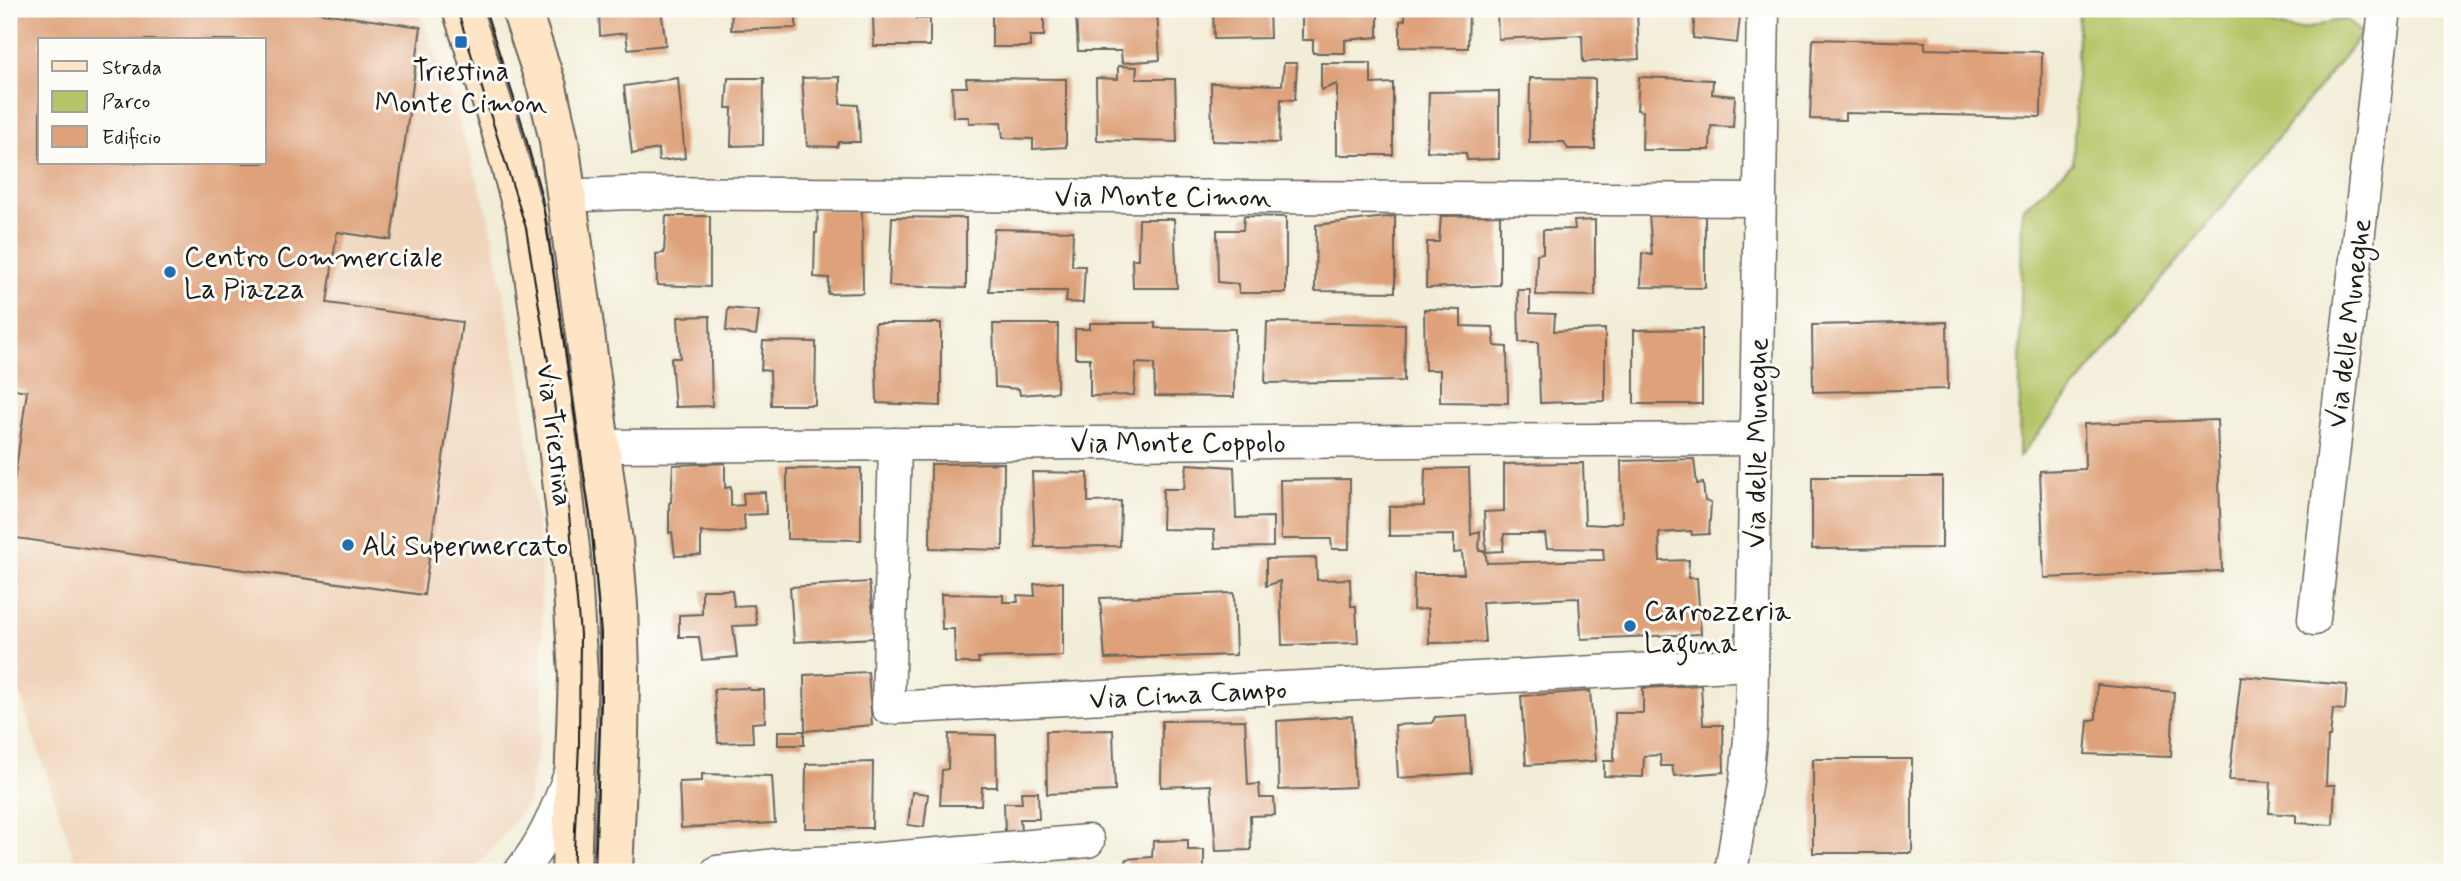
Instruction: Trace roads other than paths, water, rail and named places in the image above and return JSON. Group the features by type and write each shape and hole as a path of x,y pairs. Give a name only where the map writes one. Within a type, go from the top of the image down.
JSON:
{"street":[{"name":"Via Triestina","path":"462,9 513,171 530,245 571,556 578,675 571,872"},
{"name":"Via Triestina","path":"521,9 553,110 613,541 620,642 620,736 612,872"},
{"name":"Via delle Muneghe","path":"1731,872 1746,780 1751,728 1764,10"},
{"name":"Via delle Muneghe","path":"2314,619 2377,13"},
{"name":"Via Monte Cimon","path":"566,196 627,192 1760,200"},
{"name":"Via Monte Coppolo","path":"600,446 1756,439"},
{"name":"Via Cima Campo","path":"895,444 888,708 1752,664"},
{"path":"520,872 536,852 551,825 576,760"},
{"path":"717,872 1088,841"}],"tram line":[{"path":"457,9 526,228 568,504 580,634 579,744 573,872"},
{"path":"485,9 521,120 542,198 591,521 601,633 595,872"}],"place":[{"name":"Triestina Monte Cimon","path":"461,42"},
{"name":"Centro Commerciale La Piazza","path":"170,272"},
{"name":"Ali Supermercato","path":"348,545"},
{"name":"Carrozzeria Laguna","path":"1630,626"}]}
